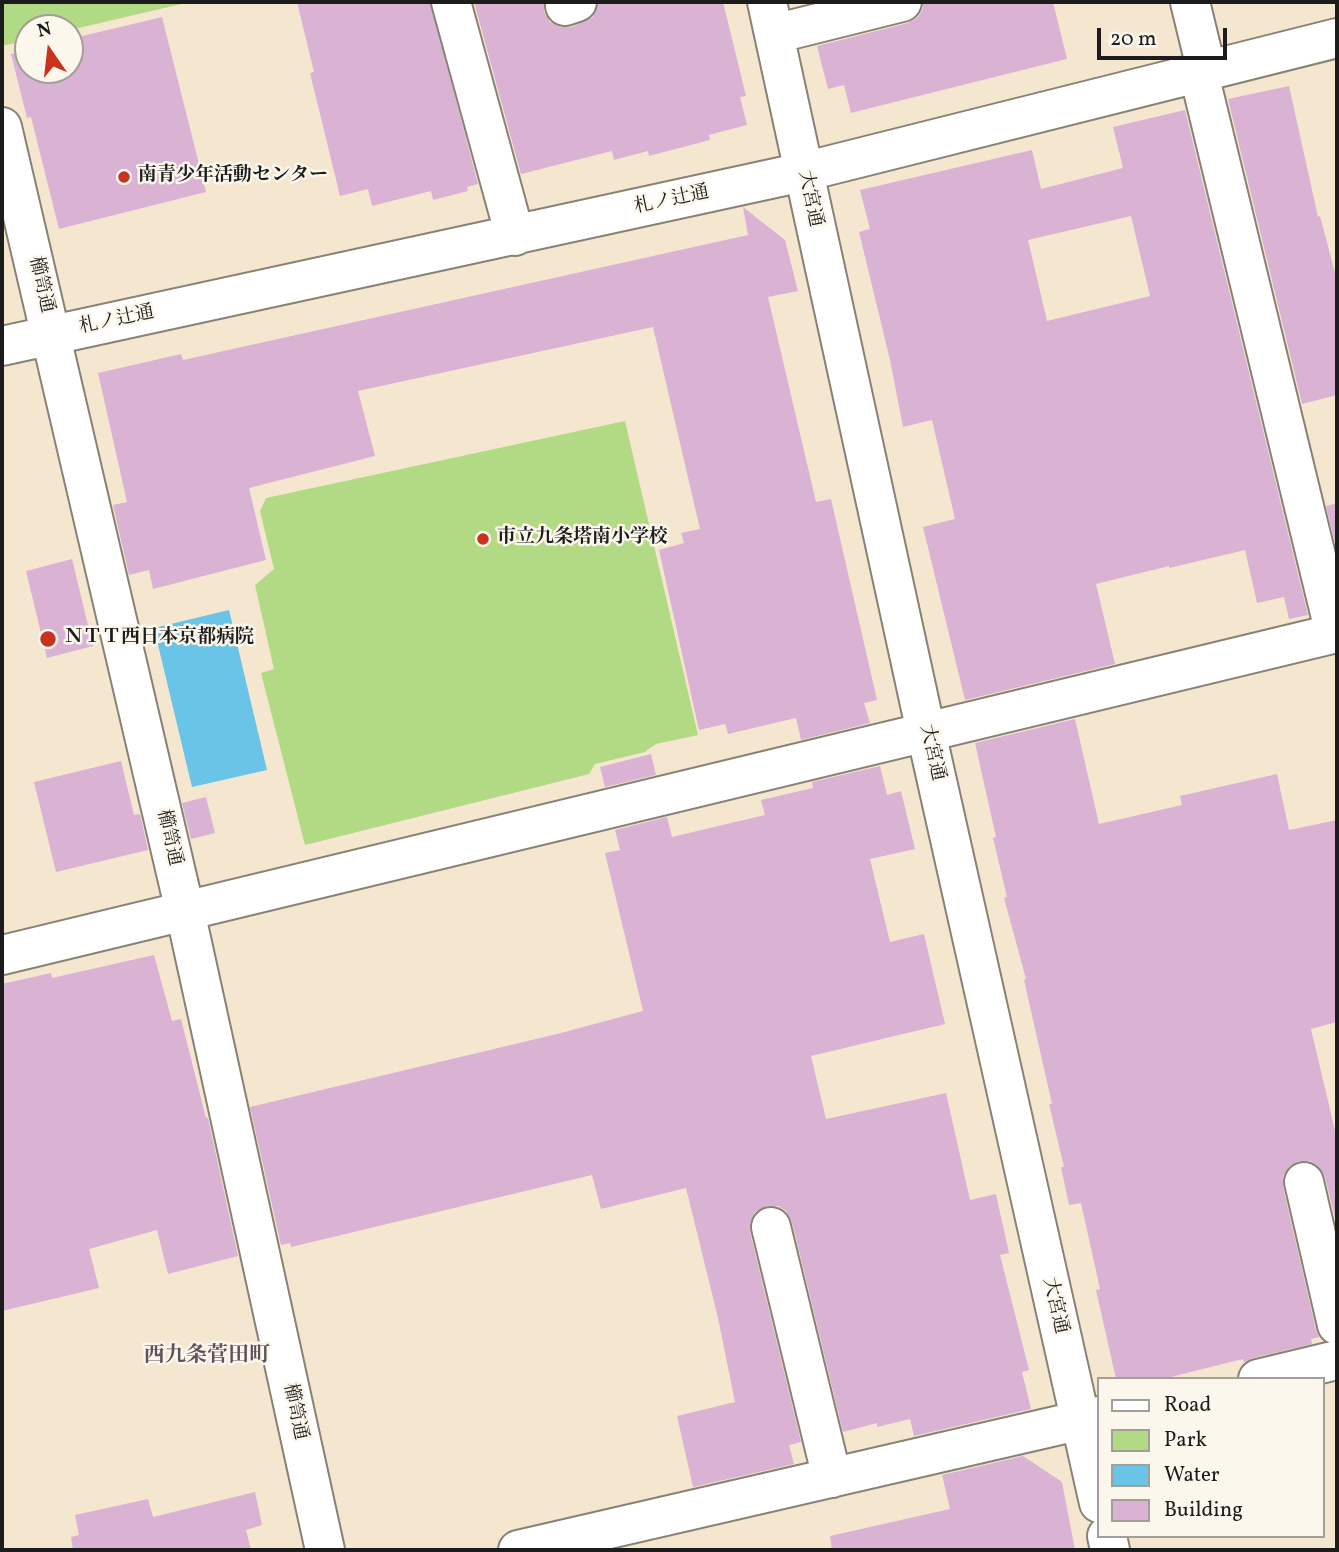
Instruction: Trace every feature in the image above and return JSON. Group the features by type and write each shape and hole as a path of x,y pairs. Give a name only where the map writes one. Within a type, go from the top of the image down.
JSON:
{"street":[{"path":"451,2 515,236"},
{"path":"771,18 902,2"},
{"path":"2,955 1336,633 1203,73 1190,2"},
{"name":"大宮通","path":"771,18 926,732 1089,1418 1098,1494"},
{"name":"札ノ辻通","path":"2,346 803,172 1337,38"},
{"name":"櫛笥通","path":"2,127 185,911 325,1550"},
{"path":"1304,1182 1337,1325"},
{"path":"771,1227 832,1478"},
{"path":"1266,1377 1337,1360"},
{"path":"517,1550 1089,1418"}],"green space":[{"path":"2,2 190,2 84,27 84,14 14,14 14,43 2,46"},
{"path":"625,421 698,735 656,744 645,752 595,764 589,774 305,845 261,673 274,669 255,585 274,569 260,511 266,498"}],"water":[{"path":"229,610 267,770 192,787 154,628"}],"building":[{"path":"297,2 430,2 478,184 467,187 468,191 433,200 431,191 372,206 368,189 340,196 310,73 314,72"},
{"path":"474,2 544,2 544,12 550,22 561,27 572,27 593,17 598,2 723,2 746,96 740,97 747,125 709,135 710,140 649,156 648,151 614,160 612,151 521,174"},
{"path":"923,2 1053,2 1067,59 851,113 844,85 828,89 817,46 908,23 918,17 923,9"},
{"path":"162,17 206,192 59,229 31,117 27,118 18,84 84,84 84,36"},
{"path":"1289,86 1318,217 1320,216 1337,280 1337,395 1302,404 1228,99"},
{"path":"1185,110 1308,615 1289,619 1284,597 1257,603 1245,550 1096,584 1115,664 965,700 923,527 955,519 932,420 903,427 859,232 870,229 860,190 1032,150 1041,189 1123,168 1113,127","holes":["1131,216 1150,296 1047,321 1028,240"]},
{"path":"743,207 785,240 798,291 768,297 816,502 831,499 877,700 864,703 870,723 801,740 796,718 728,734 725,724 699,730 659,550 684,543 681,533 700,529 653,327 358,391 375,456 249,488 266,560 153,589 149,570 129,575 113,505 127,502 98,373 181,354 183,360 748,235"},
{"path":"1337,503 1337,551 1326,506"},
{"path":"72,559 93,646 47,658 26,571"},
{"path":"1075,719 1099,824 1182,805 1180,796 1277,774 1289,830 1337,820 1337,1022 1311,1029 1337,1139 1337,1226 1325,1177 1319,1167 1310,1161 1298,1161 1289,1167 1283,1176 1283,1187 1319,1337 1311,1339 1312,1344 1171,1377 1116,1377 1096,1290 1100,1289 1081,1203 1069,1205 1061,1167 1064,1167 1049,1104 1052,1104 1024,980 1026,979 1004,898 1007,897 993,838 996,837 975,743"},
{"path":"651,754 656,775 605,787 600,767"},
{"path":"121,761 134,815 140,814 148,850 56,872 34,782"},
{"path":"880,766 887,795 901,791 915,849 870,859 890,942 924,934 945,1024 811,1056 826,1119 946,1093 970,1200 996,1194 1009,1253 1000,1255 1029,1370 1022,1372 1031,1409 914,1436 910,1419 877,1427 877,1423 843,1432 792,1222 786,1211 778,1206 767,1206 755,1212 750,1222 750,1232 801,1442 789,1445 794,1464 693,1487 677,1416 735,1402 718,1318 686,1188 601,1209 592,1175 291,1247 290,1243 281,1245 250,1107 643,1011 605,853 620,850 615,830 667,817 672,837 765,815 761,800 813,788 812,782"},
{"path":"206,797 215,833 191,839 182,803"},
{"path":"154,955 172,1021 181,1019 208,1118 238,1256 168,1274 157,1230 89,1249 99,1288 2,1311 2,984 51,973 52,978"},
{"path":"1023,1456 1062,1482 1075,1550 832,1550 830,1536 950,1509 942,1475"},
{"path":"255,1492 262,1525 246,1530 251,1550 73,1550 71,1537 79,1535 75,1515 148,1499 153,1517"}],"place":[{"name":"南青少年活動センター","path":"124,177"},
{"name":"市立九条塔南小学校","path":"483,539"},
{"name":"ＮＴＴ西日本京都病院","path":"48,639"}],"district":[{"name":"西九条菅田町","path":"207,1357"}]}
